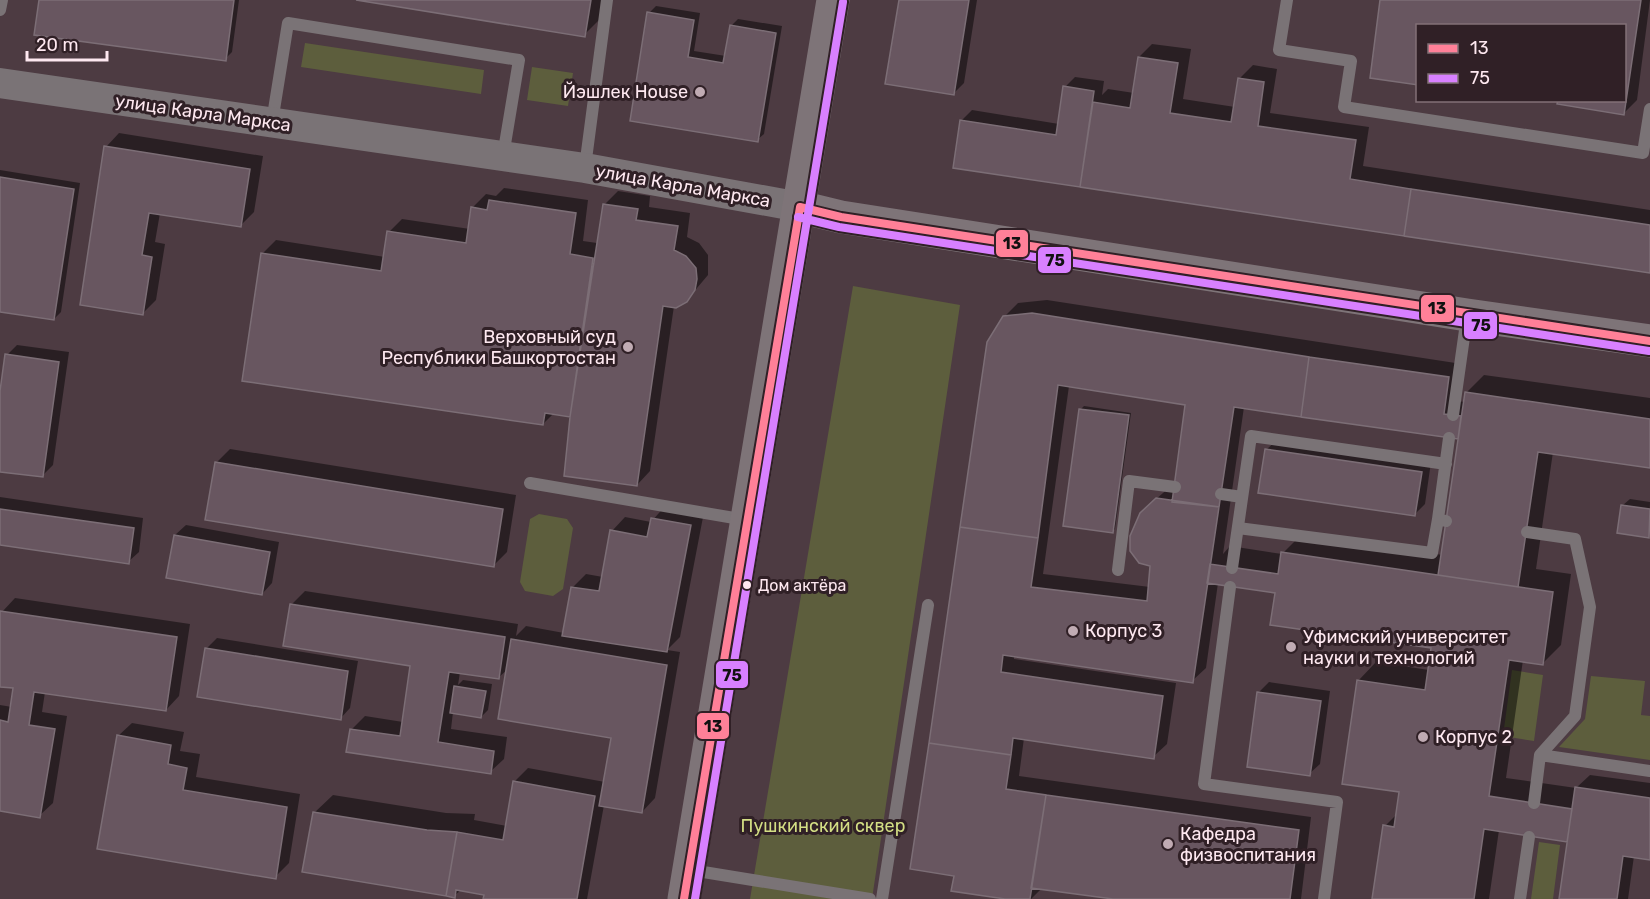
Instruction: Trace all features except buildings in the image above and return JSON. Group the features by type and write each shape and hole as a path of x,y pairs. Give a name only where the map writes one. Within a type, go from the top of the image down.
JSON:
{"main road":[{"path":"687,884 833,0"},
{"name":"улица Карла Маркса","path":"800,207 841,218 1467,315 1650,341"}],"street":[{"name":"улица Карла Маркса","path":"0,83 503,158 585,168 745,195 800,207"}],"lane":[{"path":"0,10 2,0"},
{"path":"585,168 608,0"},
{"path":"1287,0 1279,50 1351,61 1344,107 1647,154 1650,109"},
{"path":"272,122 288,23 519,60 503,158"},
{"path":"1453,415 1467,315"},
{"path":"1232,568 1251,436 1446,464"},
{"path":"1238,528 1432,553 1442,520 1449,438"},
{"path":"1118,570 1129,481 1175,487"},
{"path":"530,483 747,520"},
{"path":"1221,494 1242,497"},
{"path":"1527,532 1575,539 1590,607 1575,716 1540,755 1534,803"},
{"path":"1230,587 1204,784 1337,802 1324,899"},
{"path":"882,899 928,605"},
{"path":"1540,755 1650,771"},
{"path":"1520,899 1529,837"},
{"path":"687,884 870,899"}],"green space":[{"path":"305,43 484,70 481,94 301,67"},
{"path":"532,67 573,73 568,106 527,100"},
{"name":"Пушкинский сквер","path":"853,286 960,305 872,899 750,899"},
{"path":"539,514 567,519 573,528 563,589 553,596 525,591 520,582 530,519"},
{"path":"1512,670 1543,675 1534,741 1503,736"},
{"path":"1591,676 1645,681 1641,715 1650,716 1650,760 1559,747 1585,719"},
{"path":"1539,842 1560,845 1553,899 1531,899"}],"transit line":[{"name":"75","path":"695,899 843,2"},
{"name":"13","path":"800,207 841,217 1650,341"},
{"name":"13","path":"684,899 800,207"},
{"name":"75","path":"798,217 839,227 1649,351"}],"place":[{"name":"Йэшлек House","path":"700,92"},
{"name":"Верховный суд Республики Башкортостан","path":"628,347"},
{"name":"Дом актёра","path":"747,585"},
{"name":"Корпус 3","path":"1073,631"},
{"name":"Уфимский университет науки и технологий","path":"1291,647"},
{"name":"Корпус 2","path":"1423,737"},
{"name":"Кафедра физвоспитания","path":"1168,844"}]}
